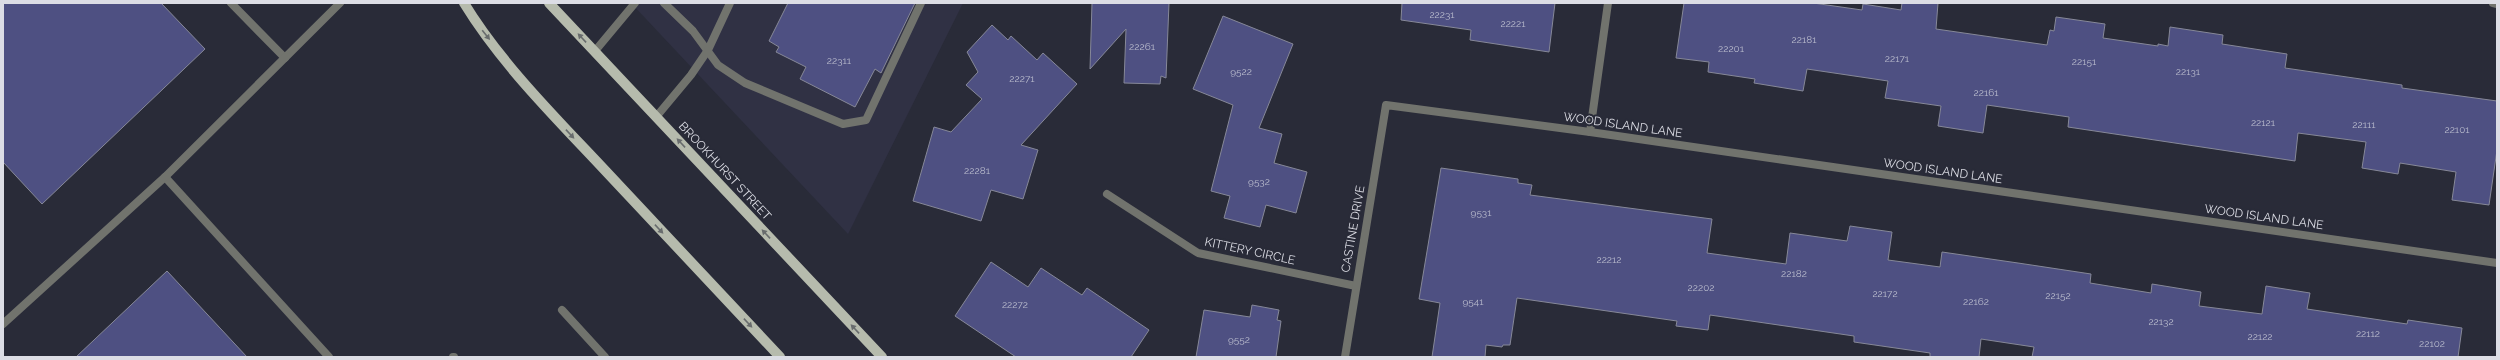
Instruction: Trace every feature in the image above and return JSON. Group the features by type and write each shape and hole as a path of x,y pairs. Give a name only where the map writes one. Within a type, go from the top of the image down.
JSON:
{"main road":[{"path":"464,3 475,21 511,66 566,129 780,357"},
{"name":"BROOKHURST STREET","path":"549,3 882,357"}],"street":[{"path":"231,3 285,58"},
{"path":"3,324 165,177 340,3"},
{"path":"595,51 635,3"},
{"path":"664,3 693,31 718,65 745,83 843,124 866,120 921,3"},
{"path":"656,117 691,75 708,50 730,3"},
{"path":"1590,132 1608,3"},
{"name":"WOOD ISLAND LANE","path":"1386,105 1590,132 2497,263"},
{"name":"CASTINE DRIVE","path":"1345,357 1386,105"},
{"path":"165,177 329,357"},
{"name":"KITTERY CIRCLE","path":"1107,194 1198,253 1356,286"},
{"path":"562,310 605,357"}],"shaded area":[{"path":"631,3 963,3 848,234"}],"building":[{"path":"3,3 161,3 205,49 42,204 3,162"},
{"path":"788,3 915,3 881,73 875,69 855,107 800,79 806,67 776,52 779,47 769,41"},
{"path":"1092,3 1169,3 1166,78 1161,76 1160,84 1124,83 1126,29 1090,69"},
{"path":"1402,3 1555,3 1549,52 1470,40 1471,30 1401,20"},
{"path":"1684,3 1813,3 1862,10 1863,4 1901,10 1902,3 1938,3 1936,29 2047,45 2050,30 2054,31 2056,17 2105,24 2103,38 2158,46 2158,44 2168,46 2170,27 2223,35 2222,44 2287,54 2285,68 2402,85 2402,88 2497,101 2497,150 2489,205 2452,200 2456,172 2400,163 2398,174 2362,168 2366,142 2298,133 2295,161 2068,127 2069,117 1987,105 1983,133 1938,126 1941,106 1885,98 1888,81 1807,69 1803,91 1754,83 1755,79 1708,72 1709,62 1676,58"},
{"path":"1223,16 1293,44 1259,128 1282,134 1274,163 1307,172 1296,213 1266,205 1260,227 1224,218 1230,196 1211,191 1233,105 1193,89"},
{"path":"992,25 1008,40 1011,36 1037,60 1043,53 1077,84 1021,145 1038,150 1023,199 991,190 981,221 913,201 934,127 951,132 982,99 966,85 978,72 967,52"},
{"path":"1441,168 1518,179 1518,183 1532,185 1530,195 1712,219 1707,253 1786,264 1790,233 1847,241 1850,226 1892,232 1888,260 1940,267 1942,252 2018,263 2091,274 2090,283 2151,293 2152,284 2201,292 2199,306 2262,314 2266,286 2310,293 2307,309 2407,324 2408,320 2462,328 2458,357 2032,357 2034,347 1981,339 1979,357 1930,357 1930,353 1854,342 1854,336 1710,315 1708,330 1676,326 1677,321 1517,298 1510,345 1503,345 1502,347 1486,345 1485,357 1432,357 1440,303 1419,299"},
{"path":"991,262 1028,287 1041,268 1082,295 1087,288 1149,330 1131,357 1016,357 955,316"},
{"path":"167,271 247,357 76,357"},
{"path":"1252,305 1279,310 1277,320 1281,321 1276,357 1196,357 1204,310 1250,317"}]}
